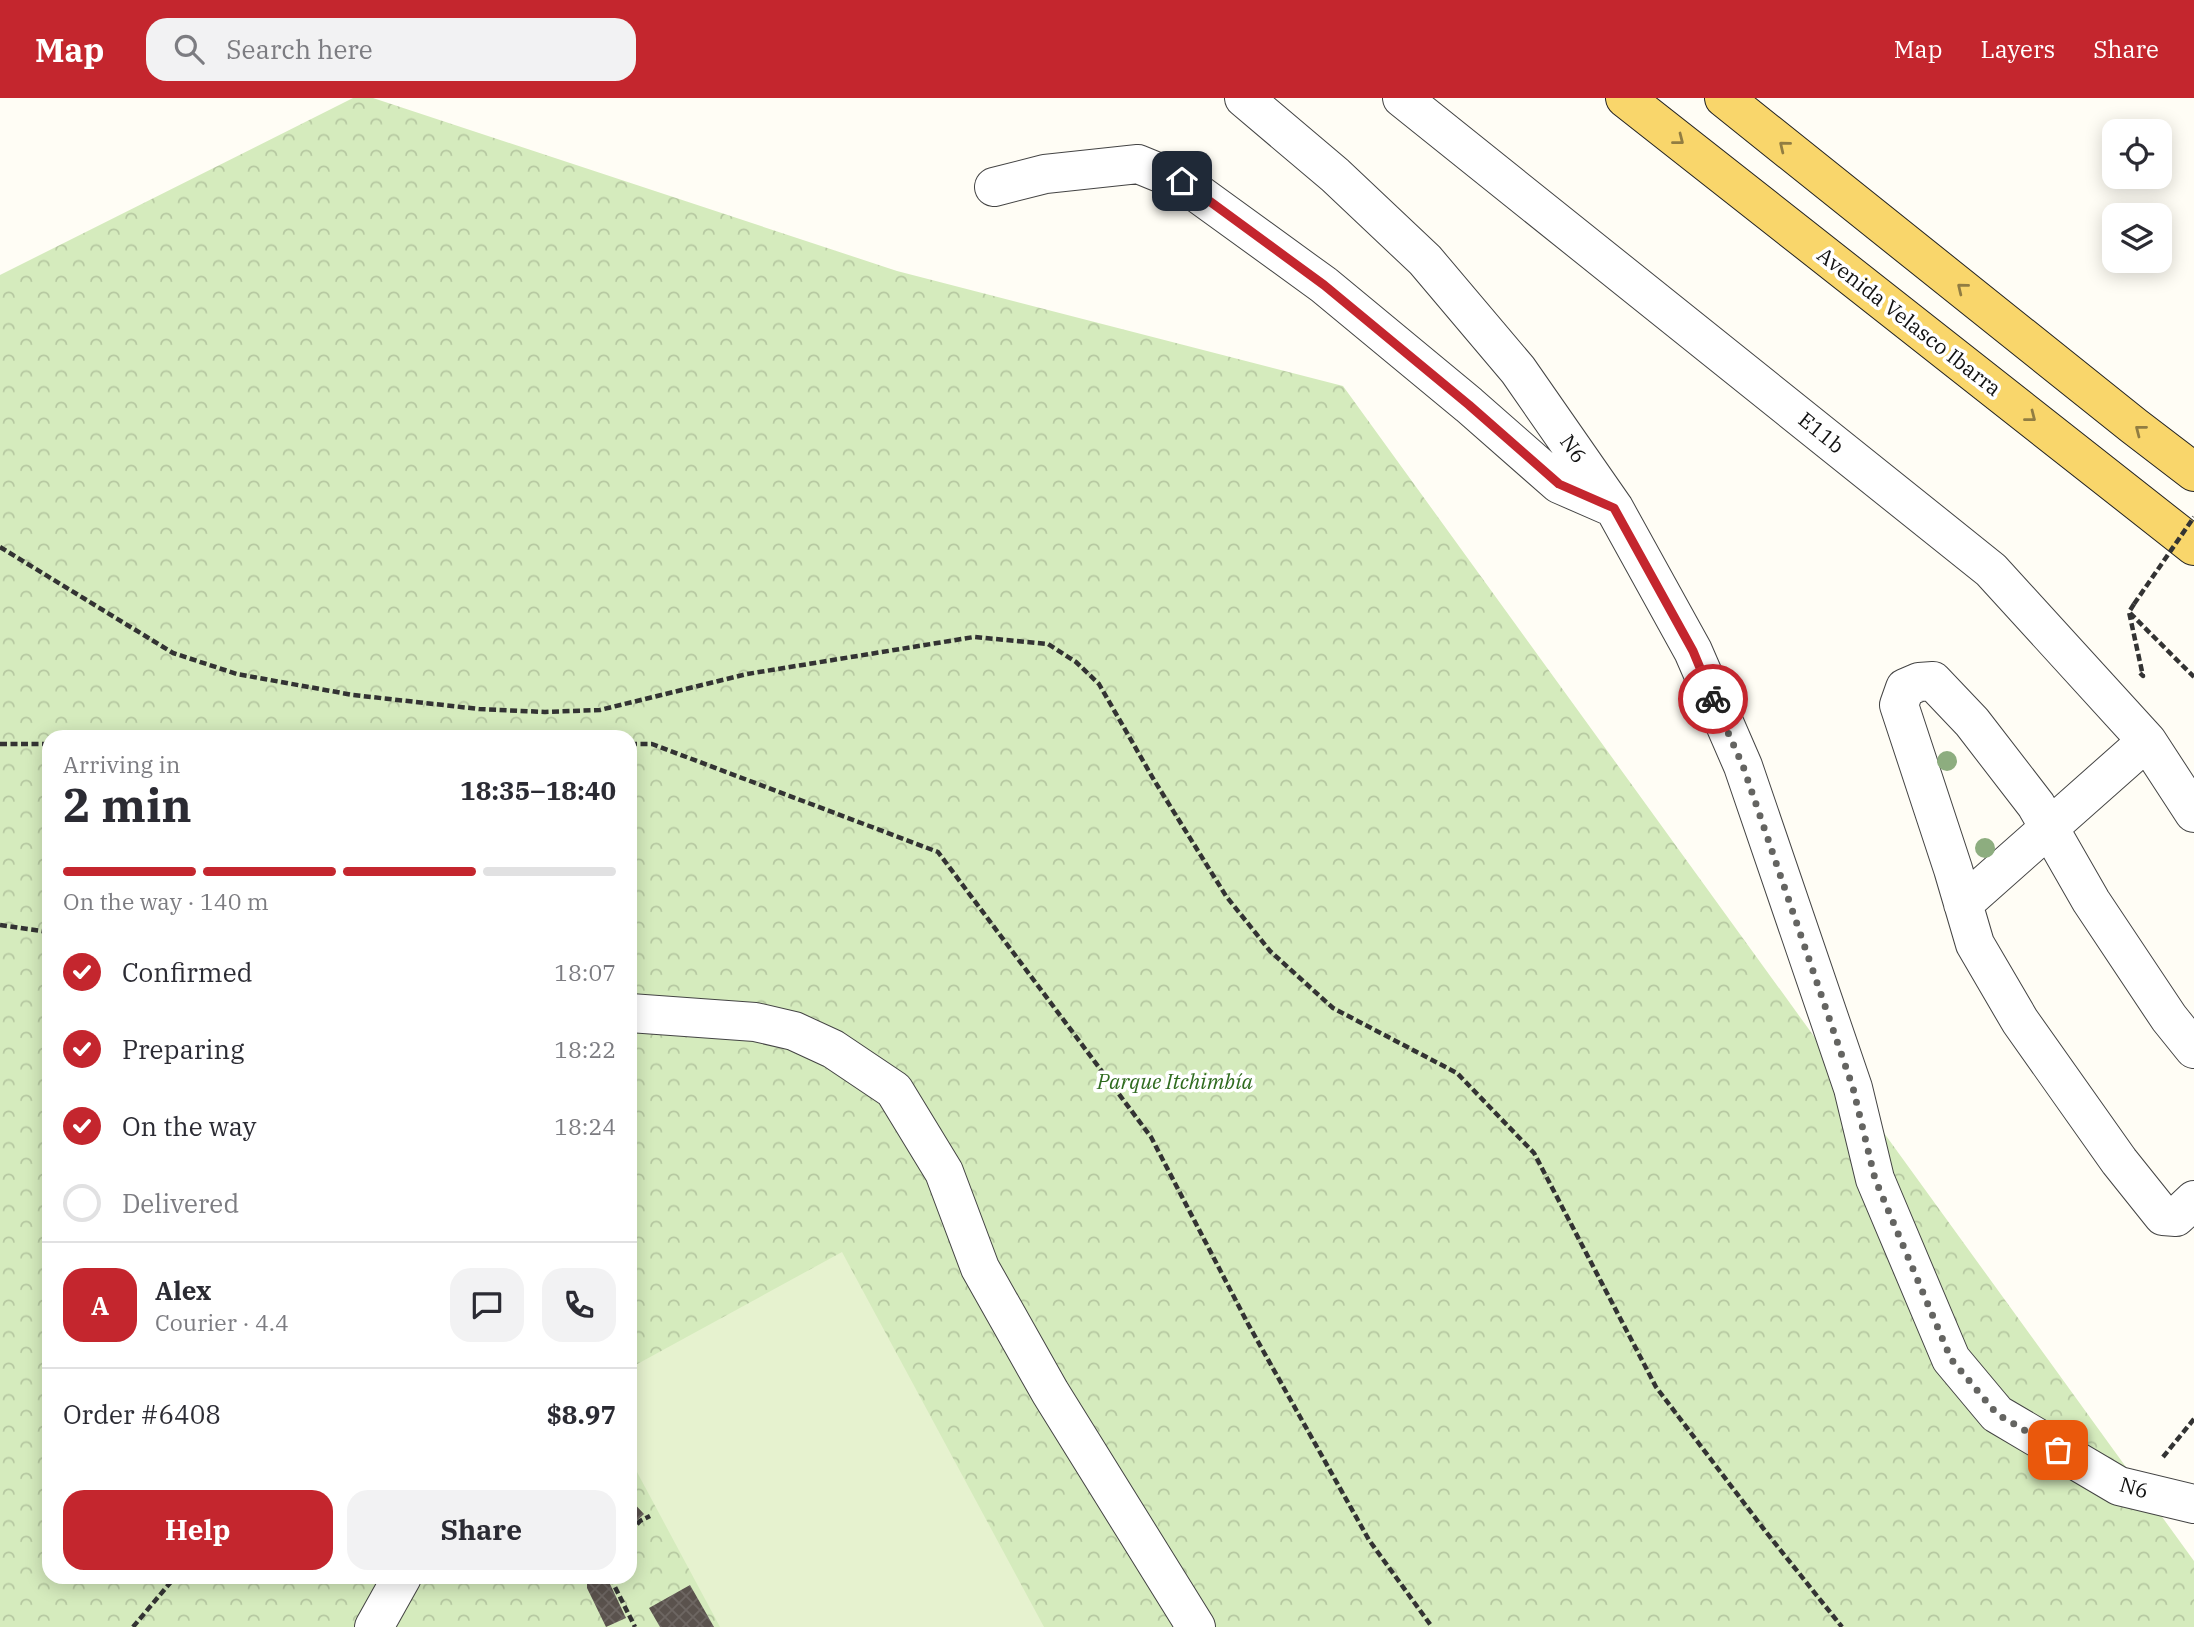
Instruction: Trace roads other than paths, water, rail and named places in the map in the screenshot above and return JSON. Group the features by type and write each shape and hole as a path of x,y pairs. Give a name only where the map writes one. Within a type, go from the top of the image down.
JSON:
{"main road":[{"name":"Avenida Velasco Ibarra","path":"1625,98 2194,546"},
{"path":"1724,98 2194,472"}],"street":[{"name":"N6","path":"1244,98 1335,175 1425,260 1518,370 1614,508 1693,651 1743,766 1853,1088 1875,1179 1951,1359 1997,1414 2119,1486 2194,1504"},
{"name":"E11b","path":"1402,98 1991,570 2147,741 2194,813"},
{"path":"994,187 1045,174 1138,164 1182,181 1324,285 1469,405 1559,484 1614,508"},
{"path":"2194,1049 2169,1018 2098,912 2036,805 1972,722 1933,681 1919,681 1905,688 1899,705 1975,944 2021,1021 2119,1161 2163,1216 2176,1217 2194,1200"},
{"path":"1963,904 2147,741"},
{"path":"637,1014 755,1022 794,1031 833,1049 894,1090 944,1172 980,1268 1050,1392 1196,1627"},
{"path":"374,1627 398,1584"}],"park label":[{"name":"Parque Itchimbía","path":"1175,1082"}]}
